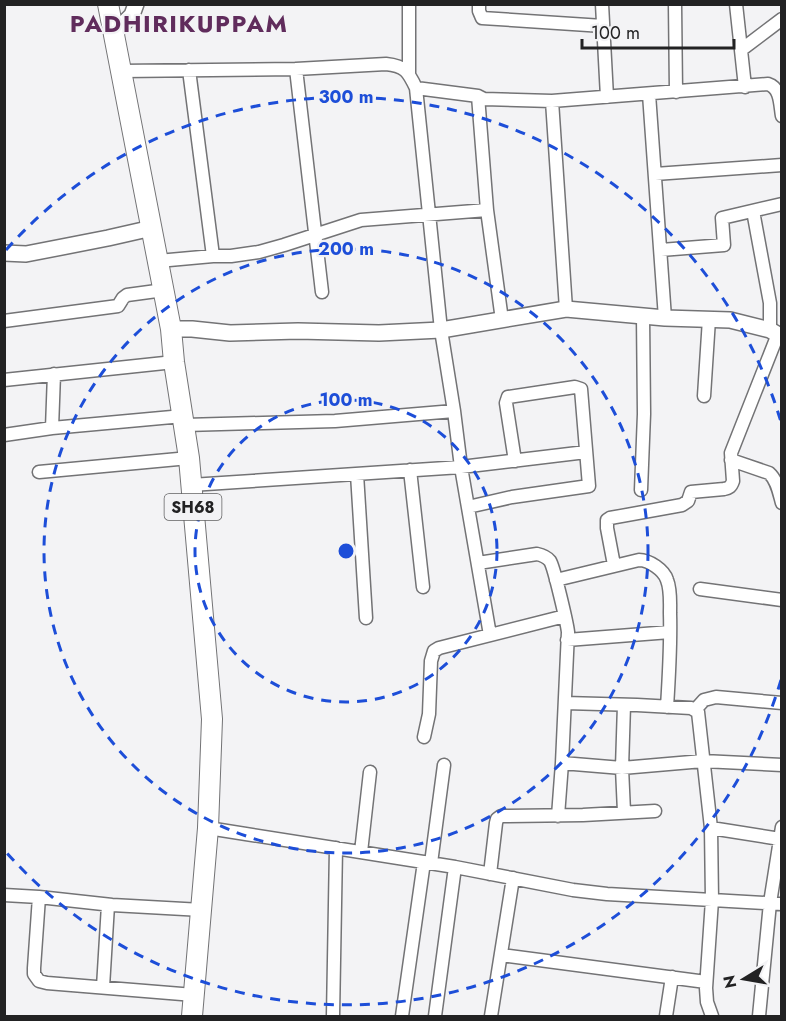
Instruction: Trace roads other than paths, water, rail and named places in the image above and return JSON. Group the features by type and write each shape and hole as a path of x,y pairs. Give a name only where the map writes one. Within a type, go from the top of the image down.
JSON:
{"main road":[{"name":"SH68","path":"108,4 171,329 189,458 212,718 208,828 192,1017"}],"street":[{"path":"114,33 132,15 136,4"},
{"path":"409,4 409,74"},
{"path":"479,4 482,18 603,26"},
{"path":"602,4 607,97"},
{"path":"675,4 676,92"},
{"path":"736,4 745,87"},
{"path":"741,50 782,19"},
{"path":"121,71 296,69 386,64 399,66 409,74 416,88 441,330 461,467 490,635"},
{"path":"296,69 322,292"},
{"path":"189,70 213,256"},
{"path":"416,88 478,96 484,99 552,101 768,84 780,92 782,116"},
{"path":"649,94 665,318"},
{"path":"478,96 487,210 502,320"},
{"path":"552,101 566,309"},
{"path":"655,174 782,165"},
{"path":"660,250 724,244 722,218 782,204"},
{"path":"158,261 259,252 361,220 487,210"},
{"path":"614,565 607,520 682,505 688,501 691,492 729,488 733,481 731,453 777,333 753,211"},
{"path":"4,253 26,254 152,228"},
{"path":"4,321 118,306 127,295 164,290"},
{"path":"171,329 192,328 230,333 298,331 380,333 441,330 566,309 665,318 730,320 777,333"},
{"path":"641,490 644,414 643,316"},
{"path":"704,396 709,319"},
{"path":"4,380 174,362"},
{"path":"52,428 54,374"},
{"path":"468,507 512,497 590,486 581,388 508,397 506,400 515,461"},
{"path":"4,435 52,428 184,420 335,421 454,411"},
{"path":"191,485 461,467 586,452"},
{"path":"39,472 189,458"},
{"path":"730,460 769,473 774,477 782,503"},
{"path":"410,470 423,587"},
{"path":"357,474 366,618"},
{"path":"478,562 537,554 544,555 552,566 567,622 558,816"},
{"path":"556,580 644,560 663,572 669,590 667,707"},
{"path":"700,589 782,600"},
{"path":"424,737 429,714 431,661 434,651 565,616"},
{"path":"567,640 670,632"},
{"path":"695,710 704,700 710,698 782,703"},
{"path":"565,703 691,708 699,715 711,828 712,900 706,982 707,1002 712,1017"},
{"path":"624,705 622,768 624,812"},
{"path":"562,763 622,768 703,761 782,765"},
{"path":"402,1017 444,765"},
{"path":"361,852 370,772"},
{"path":"490,874 496,823 501,816 558,816 655,811"},
{"path":"208,828 428,862 573,890 776,904"},
{"path":"711,828 781,833 776,904 759,1017"},
{"path":"333,1017 336,848"},
{"path":"435,1017 455,867"},
{"path":"491,1017 513,878"},
{"path":"4,895 108,905 202,910"},
{"path":"39,897 34,968 34,974 39,981 194,995"},
{"path":"103,987 108,905"},
{"path":"501,955 706,982"},
{"path":"666,1017 672,977"}],"district":[{"name":"PADHIRIKUPPAM","path":"179,24"}]}
